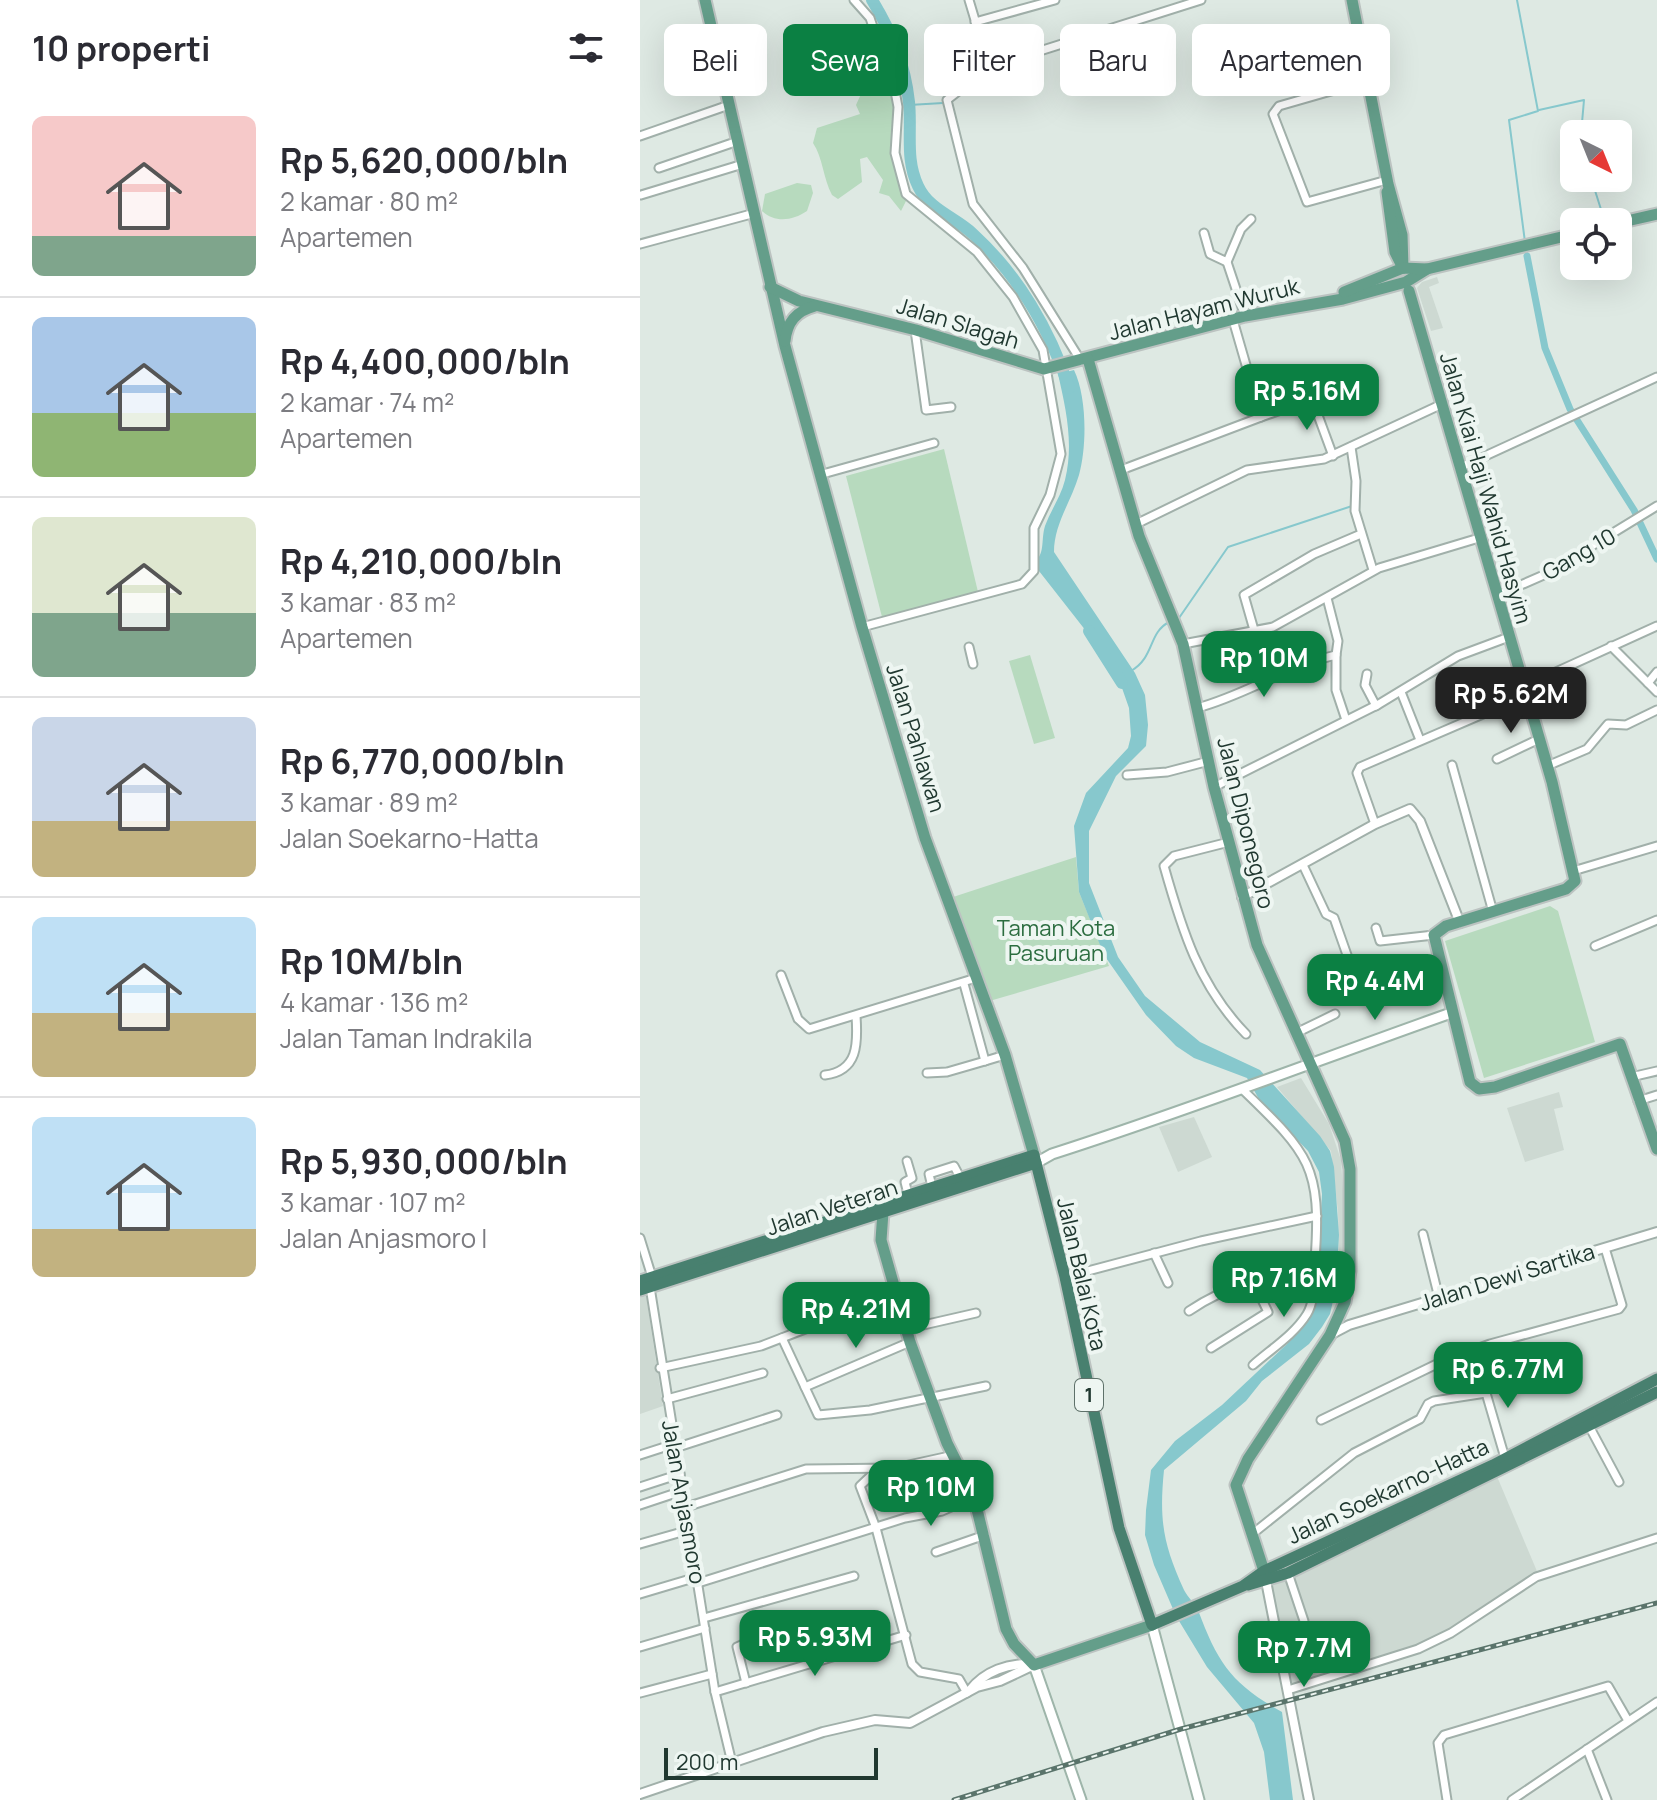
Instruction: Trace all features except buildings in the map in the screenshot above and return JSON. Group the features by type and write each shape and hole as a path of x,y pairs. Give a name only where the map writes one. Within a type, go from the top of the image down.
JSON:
{"highway":[{"name":"Jalan Veteran","path":"645,1284 1035,1159"},
{"name":"Jalan Balai Kota","path":"1035,1159 1065,1277 1119,1528 1152,1625"},
{"name":"Jalan Veteran","path":"704,1265 859,1219 908,1194 962,1182"},
{"name":"Jalan Soekarno-Hatta","path":"1265,1576 1657,1379"},
{"name":"Jalan Soekarno-Hatta","path":"1265,1576 1288,1573 1657,1392"},
{"path":"1152,1625 1265,1576"}],"main road":[{"name":"Jalan Pahlawan","path":"705,0 770,287 862,627 925,838 1005,1055 1035,1159"},
{"name":"Jalan Kiai Haji Wahid Hasyim","path":"1352,0 1356,24"},
{"name":"Jalan Kiai Haji Wahid Hasyim","path":"1369,96 1403,278 1526,691 1574,876"},
{"path":"1632,220 1657,214"},
{"path":"1403,278 1427,269 1560,237"},
{"path":"1399,250 1427,269"},
{"name":"Jalan Hayam Wuruk","path":"1082,360 1239,318 1384,287 1403,278"},
{"name":"Jalan Hayam Wuruk","path":"1331,300 1403,278"},
{"name":"Jalan Slagah","path":"770,287 784,296 815,306 915,330 1046,368 1082,360"},
{"path":"785,346 791,320 801,310 815,306"},
{"name":"Jalan Diponegoro","path":"1082,360 1121,470 1136,524 1183,644 1214,787 1257,945 1347,1149 1351,1229 1345,1302 1330,1335 1237,1477 1237,1493 1265,1576"},
{"path":"1574,876 1566,889 1446,926 1434,935 1470,1082 1479,1089 1495,1087 1620,1044 1656,1145"},
{"path":"1035,1159 1245,1089 1451,1013"},
{"path":"885,1206 881,1240 910,1342 930,1397 974,1497 1006,1629 1014,1644 1034,1665 1081,1800"},
{"path":"859,1219 881,1240"},
{"path":"1034,1665 1152,1625 1199,1800"}],"street":[{"path":"854,0 870,18 895,91 898,107 895,153 906,194 977,252 998,277 1037,339 1058,420 1061,454 1050,495 1034,528 1034,571 1022,584 862,627"},
{"path":"969,0 975,22 1055,0"},
{"path":"1044,50 1201,0"},
{"path":"954,96 947,102 973,204 1023,268 1082,360"},
{"path":"1314,96 1279,106 1273,111 1307,202 1387,182"},
{"path":"640,136 729,105"},
{"path":"659,168 738,141"},
{"path":"640,204 640,194 743,164"},
{"path":"640,244 755,213"},
{"path":"1251,219 1241,229 1227,262 1261,417"},
{"path":"1204,233 1210,254 1227,262"},
{"path":"915,330 926,410 951,407"},
{"path":"1458,468 1657,377"},
{"path":"1303,379 1333,456"},
{"path":"1121,470 1312,399"},
{"path":"1136,524 1247,470 1303,465 1333,456 1440,405"},
{"path":"819,475 934,443"},
{"path":"1351,447 1356,481 1355,511 1373,570"},
{"name":"Gang 10","path":"1498,595 1546,574 1657,506"},
{"path":"1254,630 1244,595 1314,554 1361,534"},
{"path":"1183,644 1273,627 1373,570 1479,538"},
{"path":"1327,598 1338,641 1336,690 1346,720"},
{"path":"1375,824 1358,769 1657,626"},
{"path":"1214,787 1376,706 1458,656 1509,637"},
{"path":"1611,646 1657,692"},
{"path":"969,647 973,664"},
{"path":"1197,708 1250,689 1292,668 1336,658"},
{"path":"1648,683 1657,672"},
{"path":"1367,674 1365,685 1376,706"},
{"path":"1401,692 1420,740"},
{"path":"1547,767 1587,749 1608,724 1626,725 1657,710"},
{"path":"1497,759 1539,739"},
{"path":"1127,775 1167,772 1209,761"},
{"path":"1452,765 1493,912"},
{"path":"1242,897 1408,809 1415,813 1460,923"},
{"path":"1229,842 1170,857 1164,868 1210,992 1246,1034"},
{"path":"1574,876 1657,846"},
{"path":"1303,865 1326,914 1334,918 1359,989"},
{"path":"1595,946 1657,920"},
{"path":"1376,928 1380,941 1434,935"},
{"path":"781,975 805,1029 976,978"},
{"path":"964,984 985,1061"},
{"path":"1296,1033 1335,1014"},
{"path":"825,1075 836,1074 850,1065 858,1040 856,1016"},
{"path":"927,1073 947,1072 1005,1055"},
{"path":"1631,1077 1657,1071"},
{"path":"1245,1089 1307,1158 1314,1177 1317,1216 1309,1311 1296,1329 1253,1365"},
{"path":"1638,1101 1657,1095"},
{"path":"907,1161 912,1178"},
{"path":"908,1194 905,1182 954,1166 962,1182"},
{"path":"929,1174 932,1187"},
{"path":"1065,1277 1317,1216"},
{"name":"Jalan Dewi Sartika","path":"1330,1335 1357,1322 1657,1232"},
{"path":"1423,1234 1439,1298"},
{"name":"Jalan Anjasmoro","path":"640,1238 645,1284 686,1507 715,1692 732,1763"},
{"path":"1321,1420 1441,1362 1490,1344 1619,1309 1622,1305 1605,1248"},
{"path":"1154,1253 1168,1283"},
{"path":"1189,1311 1224,1290 1253,1281 1314,1271"},
{"path":"1211,1348 1268,1312 1253,1281"},
{"path":"660,1368 782,1338 896,1294"},
{"path":"1345,1302 1349,1316 1357,1322"},
{"path":"906,1329 976,1313"},
{"path":"782,1338 818,1415 870,1410 986,1386"},
{"path":"805,1387 910,1342"},
{"path":"667,1399 763,1373"},
{"path":"1251,1535 1354,1453 1420,1419 1428,1404 1434,1401 1486,1393 1505,1458"},
{"path":"640,1455 777,1415"},
{"path":"1589,1426 1619,1482"},
{"path":"686,1507 798,1471 855,1471 926,1463 954,1455"},
{"path":"860,1486 879,1468"},
{"path":"855,1471 876,1528 916,1669 959,1679 967,1693"},
{"path":"640,1487 680,1474"},
{"path":"640,1505 682,1491"},
{"path":"640,1594 942,1511 974,1497"},
{"path":"640,1544 689,1530"},
{"path":"936,1552 985,1535"},
{"path":"1288,1690 1418,1649 1451,1633 1536,1577 1657,1538"},
{"path":"1288,1573 1304,1621"},
{"path":"704,1618 854,1576"},
{"path":"1265,1576 1309,1800"},
{"path":"640,1647 705,1628"},
{"path":"715,1692 906,1635"},
{"path":"746,1683 737,1647 759,1637"},
{"path":"640,1794 863,1721 910,1723 967,1693 977,1681 1002,1667 1034,1665"},
{"path":"640,1693 712,1674"},
{"path":"1447,1800 1438,1743 1444,1735 1608,1686 1627,1719"},
{"path":"1512,1800 1627,1719 1657,1702"},
{"path":"1587,1749 1607,1800"}],"shaded area":[{"path":"1437,277 1439,283 1429,287 1443,328 1431,331 1417,288 1422,282"},
{"path":"1301,1078 1329,1124 1341,1160 1348,1267 1339,1269 1338,1212 1331,1151 1277,1087"},
{"path":"1559,1092 1563,1107 1554,1109 1564,1150 1525,1162 1507,1108"},
{"path":"1194,1117 1212,1157 1178,1172 1159,1127"},
{"path":"646,1296 663,1406 640,1414 640,1298"},
{"path":"1496,1474 1539,1576 1419,1649 1290,1689 1266,1581"}],"green space":[{"path":"860,96 892,96 896,170 906,201 901,211 889,196 879,193 883,180 867,157 860,159 862,182 838,199 832,195 813,143 817,128 860,114 856,105"},
{"path":"797,183 811,185 813,193 807,211 784,219 762,211 765,194"},
{"path":"944,449 978,592 882,617 846,476"},
{"path":"1030,655 1055,738 1034,744 1009,661"},
{"name":"Taman Kota Pasuruan","path":"1076,857 1079,892 1109,966 986,1002 950,898"},
{"path":"1550,906 1558,911 1595,1042 1484,1078 1445,941"}],"water":[{"path":"1074,370 1083,407 1083,450 1079,475 1060,522 1054,552 1135,673 1145,695 1148,725 1146,746 1116,776 1089,831 1089,883 1118,957 1145,996 1200,1042 1260,1070 1320,1136 1330,1151 1334,1167 1339,1235 1336,1288 1330,1314 1309,1344 1262,1381 1246,1401 1164,1470 1164,1532 1171,1559 1220,1659 1239,1682 1282,1712 1293,1800 1270,1800 1264,1752 1254,1723 1207,1667 1176,1616 1145,1535 1146,1510 1151,1470 1175,1441 1222,1405 1287,1344 1316,1304 1322,1194 1319,1172 1308,1151 1260,1101 1247,1078 1194,1058 1176,1046 1146,1015 1104,955 1079,892 1074,826 1086,793 1128,748 1131,736 1129,708 1115,668 1039,571 1036,561 1042,549 1045,526 1068,467 1068,427 1058,374"}],"waterway":[{"path":"872,0 901,62 909,102 910,155 918,186 929,201 966,228 989,250 1018,285 1052,345 1069,388"},
{"path":"1517,0 1538,111 1509,120 1525,242"},
{"path":"1137,24 1175,12"},
{"path":"1539,110 1584,100 1582,120"},
{"path":"909,105 943,103"},
{"path":"1595,192 1601,208"},
{"path":"1526,248 1527,256"},
{"path":"1527,256 1545,348 1570,409 1634,510 1657,559"},
{"path":"1179,618 1228,547 1352,506"},
{"path":"1131,671 1144,659 1158,632 1169,622"},
{"path":"1089,631 1122,683"}],"railway":[{"path":"954,1800 1181,1729 1657,1603"}]}
